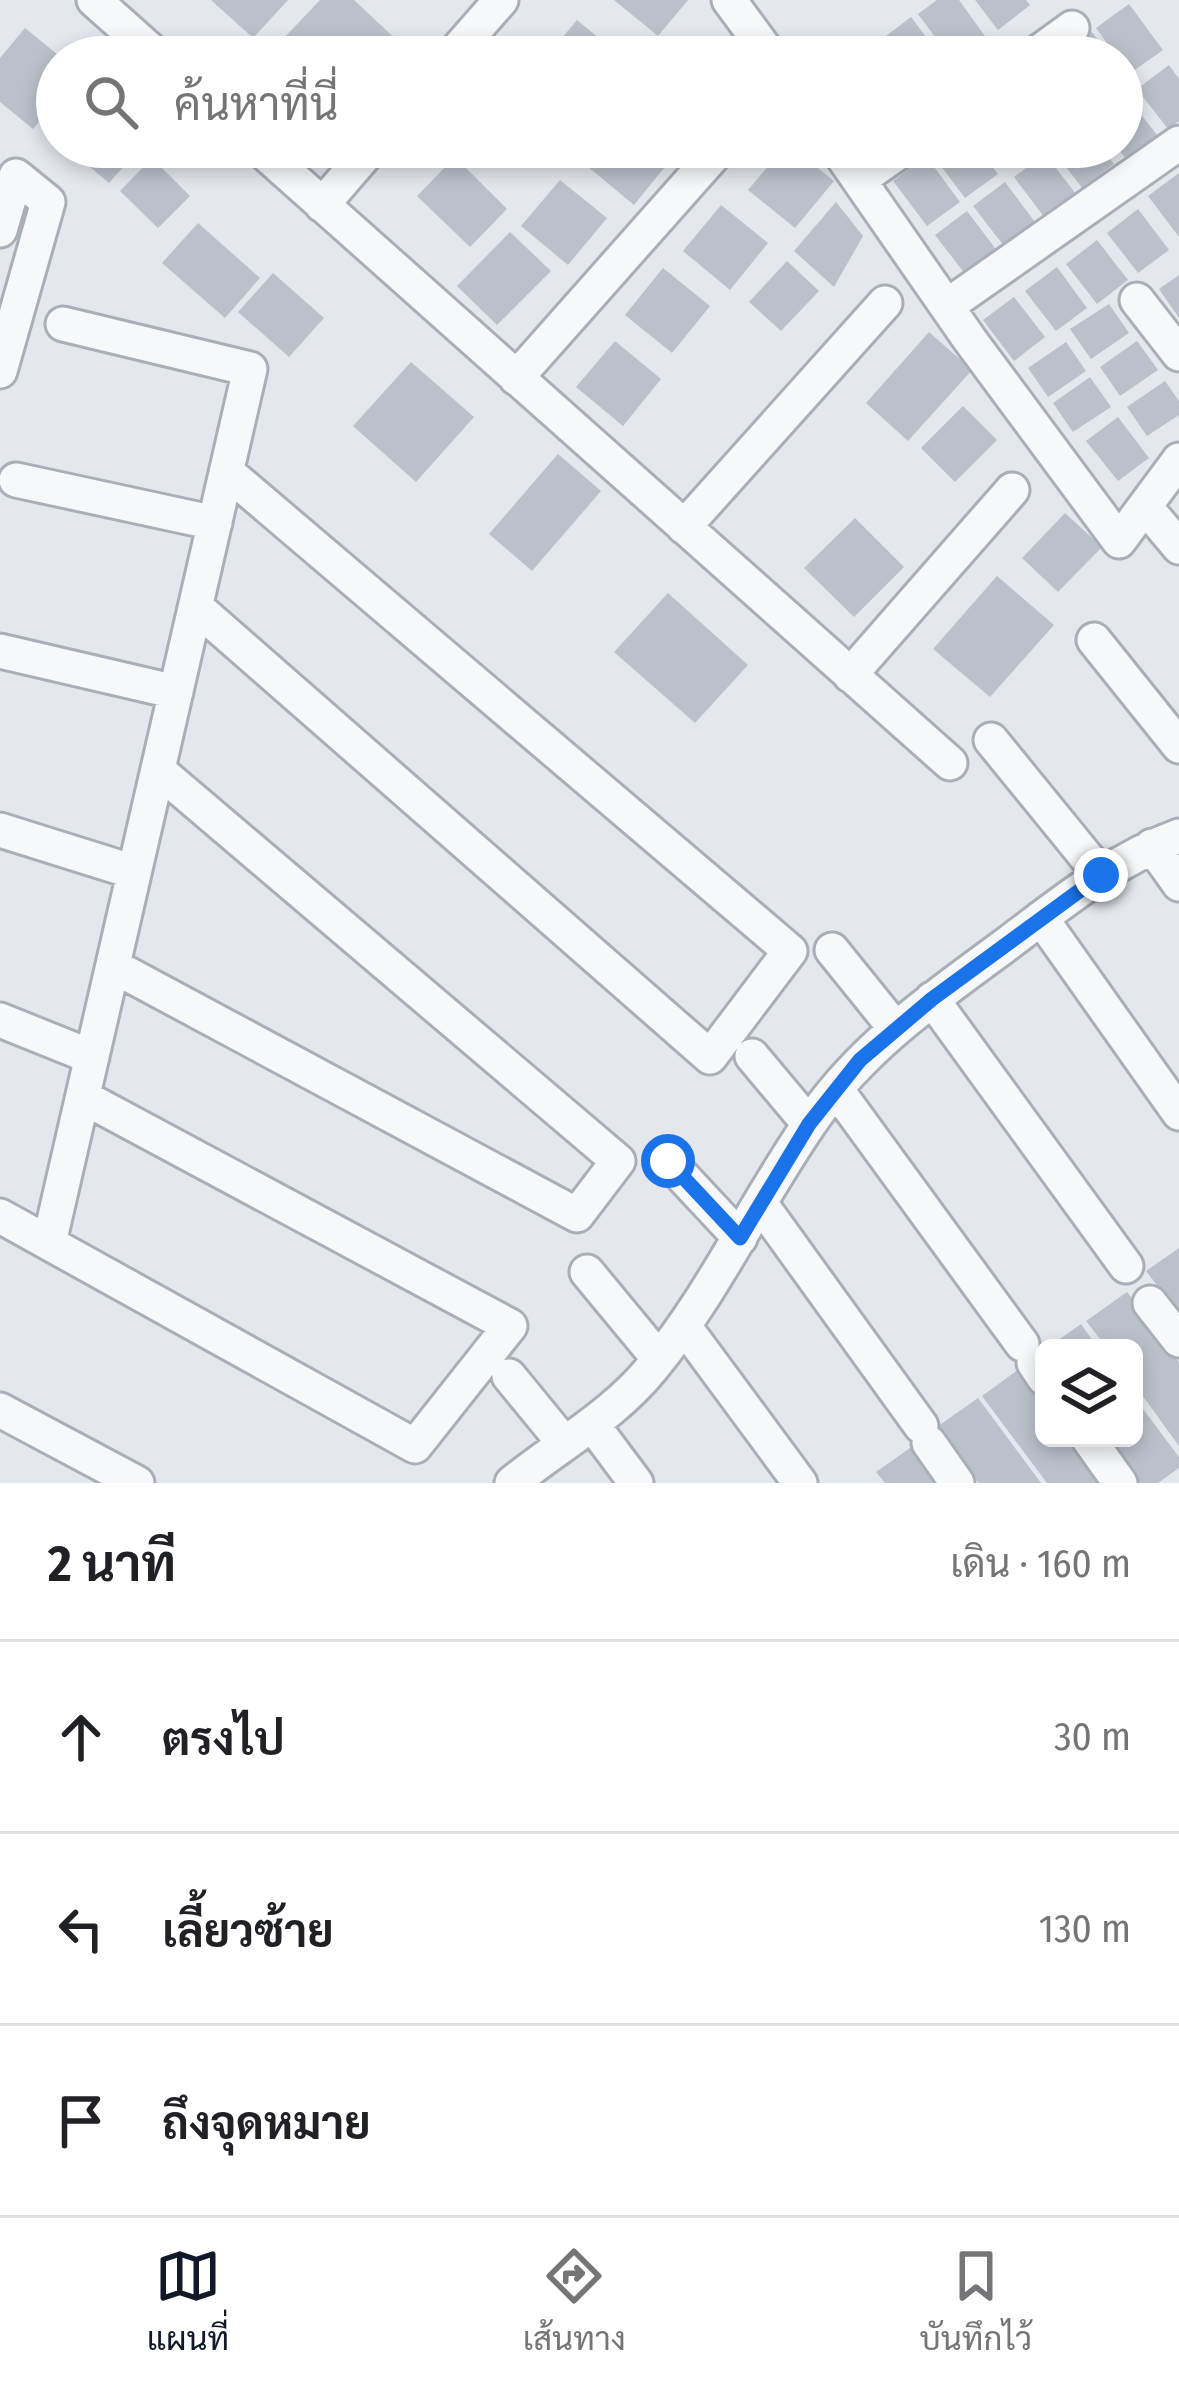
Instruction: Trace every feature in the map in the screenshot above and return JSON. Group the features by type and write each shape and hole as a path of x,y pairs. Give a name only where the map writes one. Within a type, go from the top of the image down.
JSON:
{"street":[{"path":"94,0 134,36"},
{"path":"469,36 501,0"},
{"path":"729,0 756,36"},
{"path":"1061,36 1072,28"},
{"path":"947,306 1179,143"},
{"path":"281,168 950,763"},
{"path":"322,205 354,168"},
{"path":"516,378 702,168"},
{"path":"851,168 1119,541 1179,460"},
{"path":"860,180 877,168"},
{"path":"0,230 16,176 48,202 0,371"},
{"path":"1137,299 1179,354"},
{"path":"684,526 885,303"},
{"path":"49,1243 250,368 63,324"},
{"path":"196,608 710,1057 790,951 226,472"},
{"path":"16,480 214,524"},
{"path":"850,674 1012,490"},
{"path":"1153,516 1179,547"},
{"path":"1094,640 1179,746"},
{"path":"0,651 176,692"},
{"path":"991,740 1101,875"},
{"path":"113,966 577,1215 618,1161 158,770"},
{"path":"0,830 134,872"},
{"path":"512,1483 637,1386 684,1326 809,1124 895,1028 1101,875 1165,841 1179,884"},
{"path":"1041,918 1179,1113"},
{"path":"832,950 895,1028"},
{"path":"932,999 1126,1266"},
{"path":"0,1020 92,1057"},
{"path":"752,1056 809,1124"},
{"path":"836,1089 1033,1362"},
{"path":"0,1216 416,1446 510,1326 83,1097"},
{"path":"668,1161 740,1238"},
{"path":"760,1203 957,1483"},
{"path":"587,1272 659,1359"},
{"path":"1150,1304 1179,1340"},
{"path":"684,1326 800,1483"},
{"path":"509,1376 636,1483"},
{"path":"0,1410 128,1481"},
{"path":"1094,1447 1120,1483"}],"building":[{"path":"211,0 288,0 251,36"},
{"path":"320,0 354,0 392,36 286,36"},
{"path":"614,0 688,0 658,36"},
{"path":"937,0 959,0 985,36 934,36 918,14"},
{"path":"975,0 1026,0 1030,5 998,30"},
{"path":"1129,4 1163,50 1143,64 1143,36 1102,36 1096,28"},
{"path":"911,17 925,36 886,36"},
{"path":"577,20 596,36 564,36"},
{"path":"25,28 36,37 33,129 0,102 0,58"},
{"path":"1169,65 1179,79 1179,121 1168,129 1143,97 1143,84"},
{"path":"1143,117 1157,135 1143,146"},
{"path":"91,168 122,168 109,183"},
{"path":"142,168 162,168 190,196 158,228 120,191"},
{"path":"444,168 466,168 507,209 470,247 417,196"},
{"path":"589,168 664,168 634,205"},
{"path":"766,168 818,168 834,181 795,228 748,190"},
{"path":"910,168 935,168 960,202 927,226 893,181"},
{"path":"942,168 993,168 998,174 965,198"},
{"path":"1026,168 1056,168 1076,194 1045,218 1014,177"},
{"path":"1067,168 1109,168 1082,188"},
{"path":"1179,173 1179,237 1148,196"},
{"path":"560,180 607,218 568,265 521,226"},
{"path":"1005,182 1035,222 1004,246 973,206"},
{"path":"836,202 863,236 834,287 794,251"},
{"path":"721,205 768,243 730,290 683,251"},
{"path":"1138,209 1169,250 1138,273 1107,233"},
{"path":"967,211 998,252 966,275 935,235"},
{"path":"198,223 260,278 225,318 162,263"},
{"path":"510,232 551,271 497,325 457,286"},
{"path":"1097,240 1128,280 1097,304 1066,264"},
{"path":"787,261 819,291 781,331 749,302"},
{"path":"1057,267 1087,308 1056,331 1025,291"},
{"path":"663,268 710,306 672,353 625,315"},
{"path":"273,273 324,318 289,357 238,312"},
{"path":"1179,275 1179,318 1159,289"},
{"path":"1014,297 1045,337 1014,361 983,320"},
{"path":"1109,304 1129,333 1091,359 1070,329"},
{"path":"929,332 972,370 908,441 866,403"},
{"path":"615,341 661,379 623,426 576,387"},
{"path":"1137,341 1158,370 1120,396 1100,367"},
{"path":"1066,342 1086,371 1048,397 1028,368"},
{"path":"411,362 474,417 416,482 353,426"},
{"path":"1090,377 1111,407 1073,432 1053,403"},
{"path":"1165,381 1179,401 1179,415 1147,436 1127,407"},
{"path":"963,406 997,440 955,482 921,448"},
{"path":"1118,417 1149,458 1118,481 1086,441"},
{"path":"558,454 601,491 532,571 489,534"},
{"path":"1065,513 1102,547 1058,592 1022,558"},
{"path":"855,518 904,567 854,617 804,568"},
{"path":"997,576 1054,625 990,697 933,649"},
{"path":"668,593 748,665 695,723 614,652"},
{"path":"1179,1248 1179,1314 1146,1271"},
{"path":"1127,1292 1179,1362 1179,1446 1143,1396 1143,1339 1100,1339 1086,1321"},
{"path":"1081,1324 1092,1339 1060,1339"},
{"path":"1023,1366 1035,1383 1035,1447 1082,1447 1109,1483 1047,1483 982,1396"},
{"path":"978,1398 1041,1483 979,1483 937,1427"},
{"path":"1143,1409 1179,1457 1179,1468 1158,1483 1136,1483 1110,1447 1143,1447"},
{"path":"917,1443 946,1483 885,1483 876,1472"}],"route":[{"path":"668,1161 740,1238 809,1124 860,1060 932,999 1101,875"}]}
